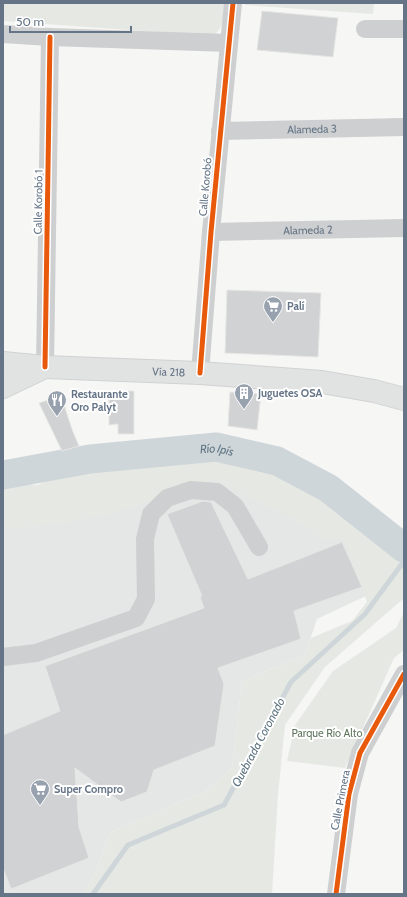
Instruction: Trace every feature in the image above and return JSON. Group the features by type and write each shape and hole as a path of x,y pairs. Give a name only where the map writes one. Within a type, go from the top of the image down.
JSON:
{"main road":[{"name":"Vía 218","path":"3,363 45,367 200,373 322,382 374,391 404,399"},
{"path":"3,387 45,367"}],"street":[{"name":"Calle Korobó","path":"200,373 220,130 233,3"},
{"path":"365,29 404,29"},
{"path":"3,34 229,43"},
{"name":"Calle Korobó 1","path":"45,367 50,37"},
{"name":"Alameda 3","path":"220,130 404,127"},
{"name":"Alameda 2","path":"211,232 404,228"},
{"path":"3,657 36,653 136,618 146,599 145,538 151,514 167,498 191,490 217,492 235,506 259,547"},
{"name":"Calle Primera","path":"336,894 349,794 360,753 404,674"}],"shaded area":[{"path":"260,474 361,552 370,594 317,619 305,655 242,681 232,768 206,791 111,832 95,872 84,894 3,894 3,507 53,496"}],"green space":[{"path":"3,3 224,3 221,26 212,36 3,21"},
{"path":"245,3 374,3 373,14 245,5"},
{"path":"216,447 277,461 328,488 365,525 404,540 404,598 325,667 285,725 278,795 272,894 84,894 95,872 111,832 206,791 232,768 242,681 305,655 311,638 352,621 367,602 344,539 321,538 290,517 214,480 117,512 64,523 3,530 3,484 38,485 90,459"},
{"name":"Parque Río Alto","path":"404,612 404,650 394,658 345,768 287,761 295,725 333,671 396,628"}],"building":[{"path":"262,11 338,18 333,57 257,50"},
{"name":"Palí","path":"227,290 321,293 318,357 225,353"},
{"path":"109,391 134,391 134,434 118,434 118,424 109,425"},
{"name":"Juguetes OSA","path":"230,392 261,394 257,430 228,426"},
{"name":"Restaurante Oro Palyt","path":"61,396 79,446 62,451 39,403"},
{"path":"203,501 211,502 248,579 342,542 362,587 294,611 301,639 218,668 224,684 215,746 154,770 147,792 121,802 75,768 79,827 89,858 11,889 3,868 3,735 60,711 45,666 204,608 200,597 202,596 167,514"}],"waterway":[{"name":"Río Ipís","path":"3,475 90,459 216,447 277,461 328,488 404,548"},
{"name":"Quebrada Coronado","path":"93,894 128,845 224,805 291,682 365,614 404,561"}],"cycle path":[{"path":"200,373 211,232 233,3"},
{"path":"45,367 50,37"},
{"path":"336,894 349,794 360,753 404,674"}],"place":[{"name":"Palí","path":"273,323"},
{"name":"Juguetes OSA","path":"244,410"},
{"name":"Restaurante Oro Palyt","path":"57,417"},
{"name":"Super Compro","path":"40,806"}]}
